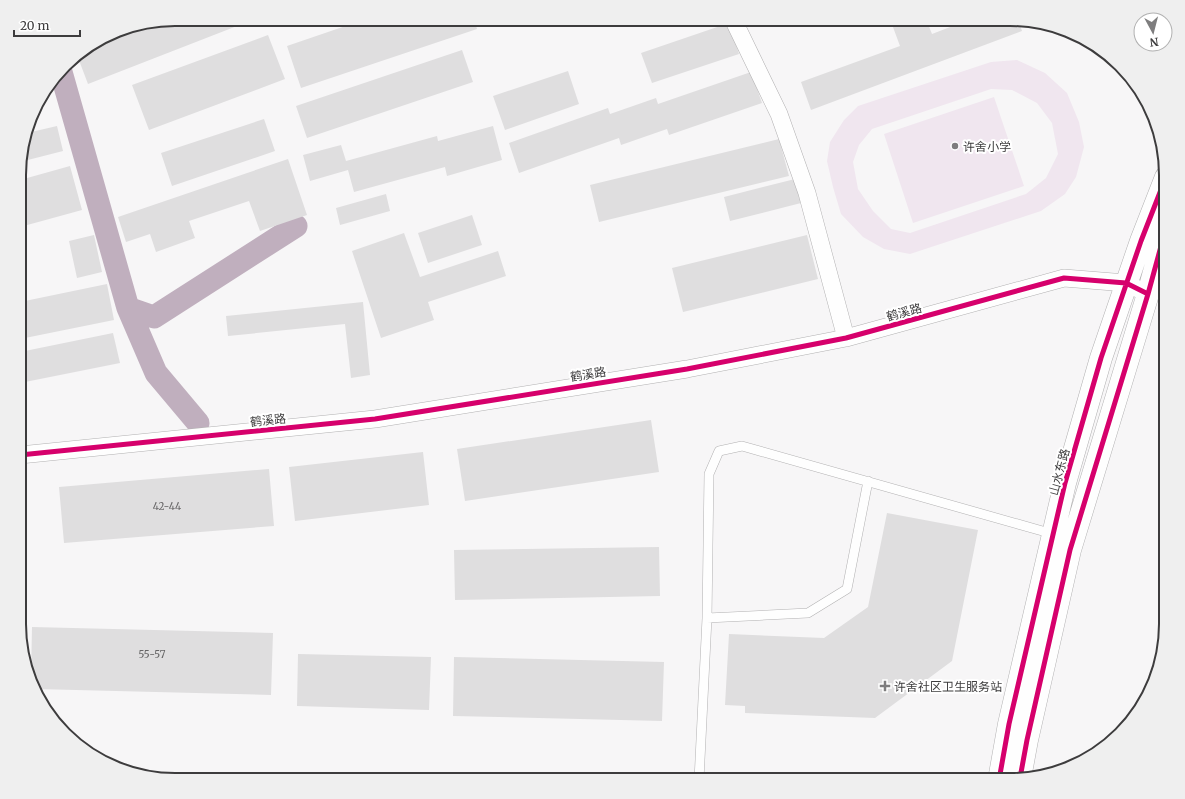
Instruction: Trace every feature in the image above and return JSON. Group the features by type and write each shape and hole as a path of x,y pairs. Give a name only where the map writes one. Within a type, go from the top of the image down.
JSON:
{"highway":[{"name":"山水东路","path":"1000,773 1009,724 1065,483 1101,358 1126,283 1159,195"},
{"path":"1021,773 1070,550 1159,254"}],"street":[{"path":"736,26 779,114 802,179 846,338"},
{"name":"鹤溪路","path":"26,454 375,419 687,369 846,338 1064,278 1126,283 1148,294"}],"lane":[{"path":"699,773 708,618 709,474 719,451 742,446 1054,534"},
{"path":"708,618 808,613 847,589 868,481"}],"shaded area":[{"path":"1017,60 1045,73 1067,93 1079,122 1084,147 1076,177 1065,194 1041,211 910,254 884,249 863,237 841,214 827,161 830,142 844,120 858,106 991,62","holes":["991,89 1012,90 1037,103 1052,123 1058,154 1046,178 1026,194 910,233 891,229 873,211 858,189 853,162 859,145 872,129"]},
{"path":"994,97 1024,186 913,223 884,134"}],"building":[{"path":"166,26 237,26 88,84 79,61 92,51 118,37 137,31"},
{"path":"346,26 476,26 477,29 301,88 287,46"},
{"path":"720,26 730,26 739,54 652,83 641,53"},
{"path":"893,26 929,26 932,34 953,26 1019,26 1022,31 811,110 801,82 900,46"},
{"path":"268,35 285,79 149,130 132,85"},
{"path":"462,50 473,82 307,138 296,106"},
{"path":"568,71 579,104 505,130 493,96"},
{"path":"751,72 762,103 669,135 667,129 621,145 619,138 519,173 509,143 608,108 610,114 656,98 658,104"},
{"path":"264,119 275,151 172,186 161,153"},
{"path":"57,126 63,151 27,160 33,132"},
{"path":"493,126 502,160 447,176 445,167 354,192 348,170 310,181 303,155 341,145 346,161 437,136 438,141"},
{"path":"779,139 789,176 599,222 590,185"},
{"path":"288,159 307,215 260,231 249,201 189,221 195,238 156,252 150,234 126,242 118,217"},
{"path":"70,166 82,210 26,225 26,178"},
{"path":"795,179 801,203 730,221 724,197"},
{"path":"386,194 390,211 340,225 336,208"},
{"path":"472,215 482,245 428,263 418,233"},
{"path":"404,233 420,277 498,251 506,276 428,302 434,320 381,338 352,251"},
{"path":"94,235 102,272 77,278 69,241"},
{"path":"807,235 818,279 683,312 672,268"},
{"path":"107,284 114,320 26,338 26,301"},
{"path":"363,302 370,375 351,378 345,324 228,336 226,316"},
{"path":"113,333 120,363 26,382 26,351"},
{"path":"651,420 659,472 465,501 457,449"},
{"path":"423,452 429,505 295,521 289,467"},
{"path":"269,469 274,526 64,543 59,487"},
{"path":"887,513 978,530 952,661 875,718 745,713 745,706 725,705 729,634 824,638 868,607"},
{"path":"659,547 660,596 455,600 454,550"},
{"path":"32,627 273,633 271,695 41,689 31,663"},
{"path":"298,654 431,657 429,710 297,706"},
{"path":"454,657 664,662 662,721 453,716"}],"waterway":[{"path":"63,78 128,308 154,317 296,226"},
{"path":"128,308 156,373 198,423"}],"cycle path":[{"path":"1000,773 1009,724 1065,483 1101,358 1141,241 1159,195"},
{"path":"1021,773 1070,550 1159,254"},
{"path":"26,454 375,419 687,369 846,338 1064,278 1126,283 1148,294"}],"place":[{"name":"许舍小学","path":"955,146"},
{"name":"许舍社区卫生服务站","path":"885,686"}]}
